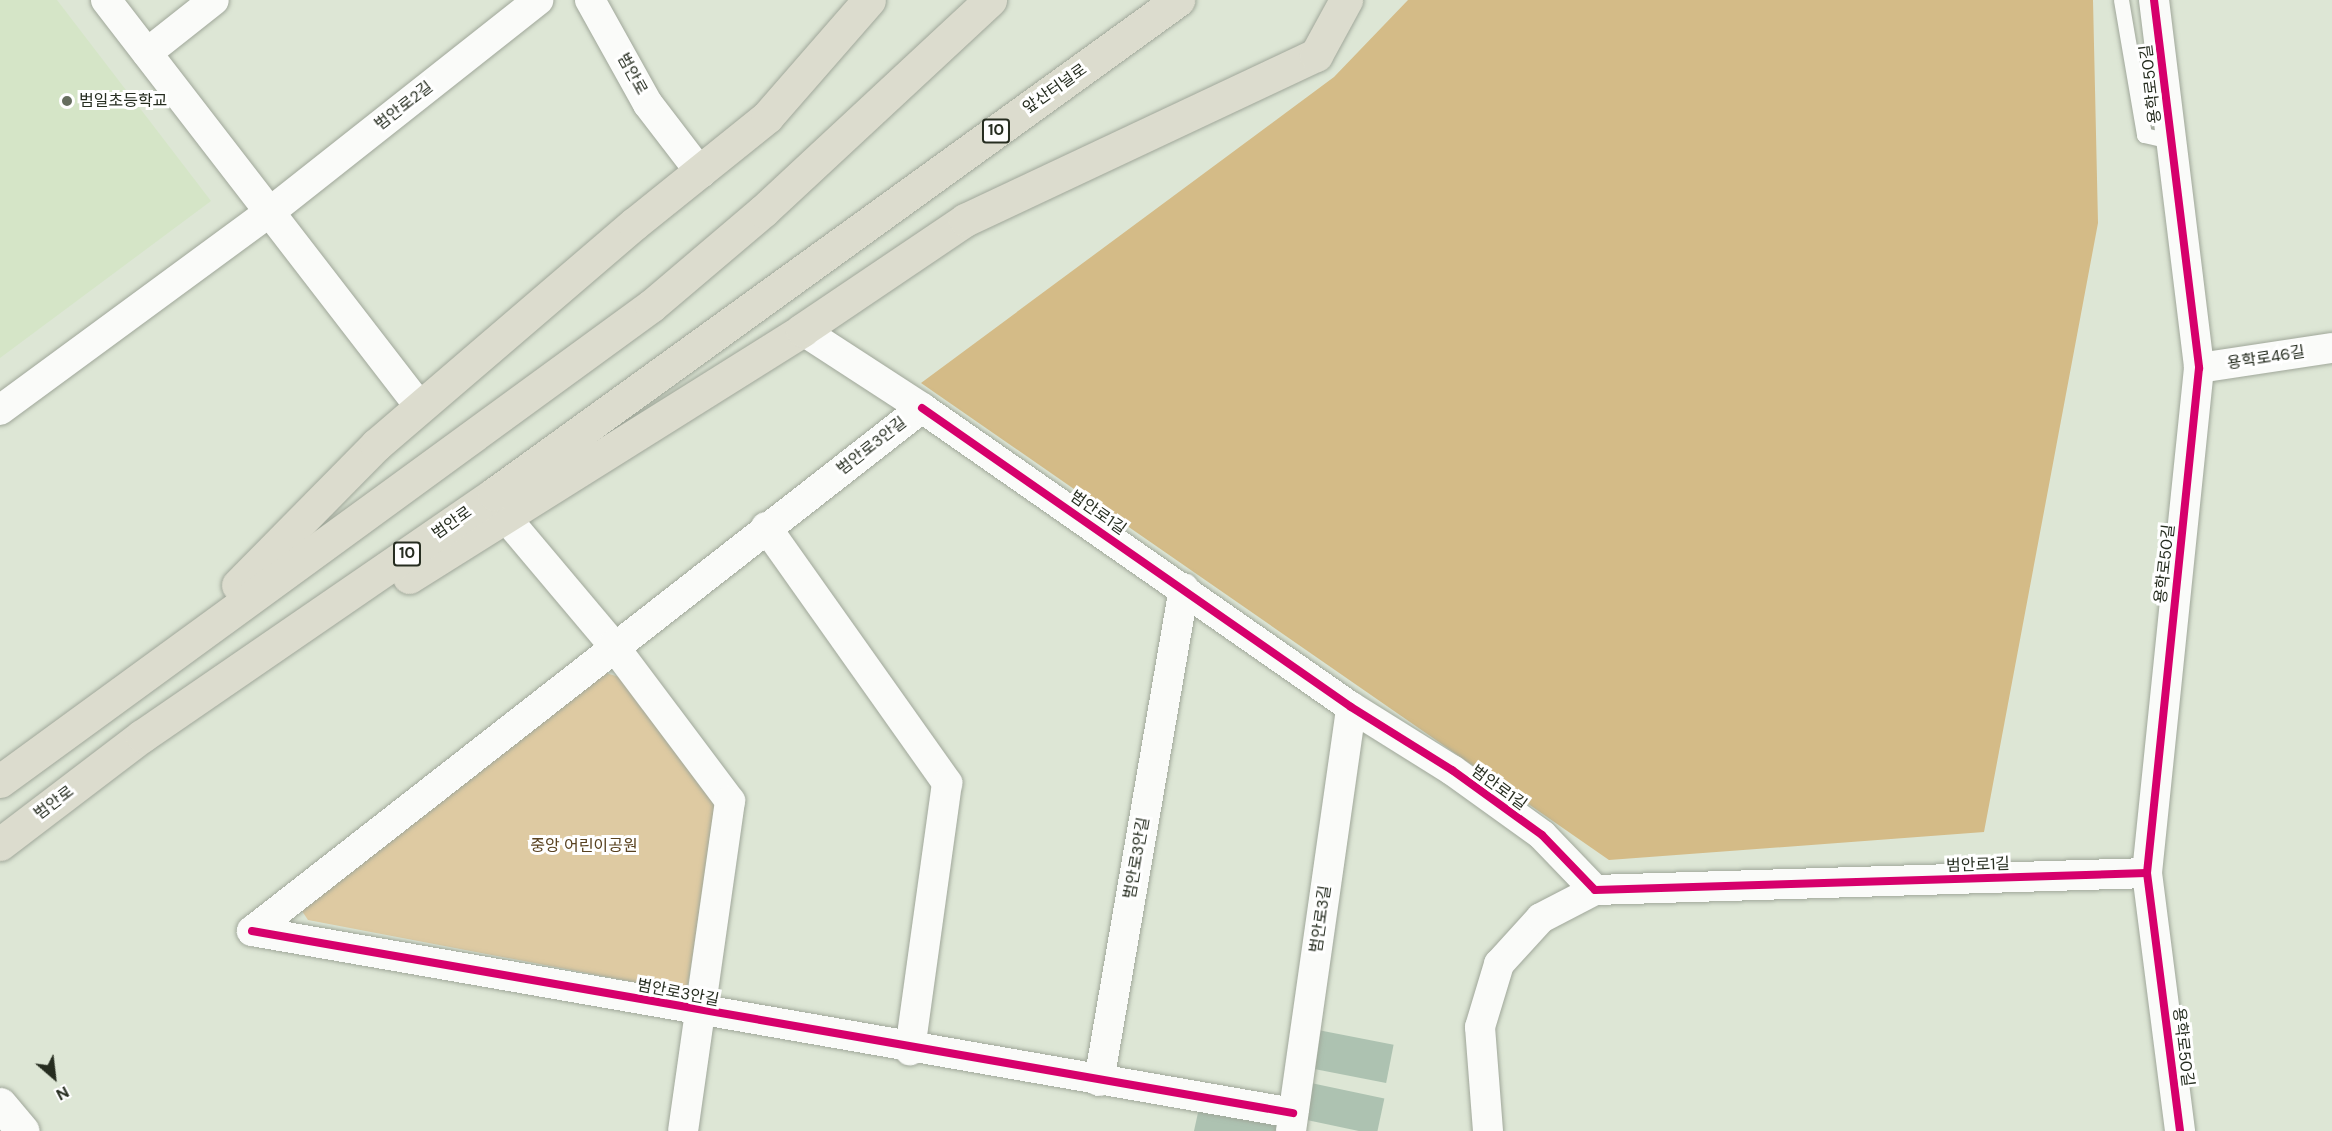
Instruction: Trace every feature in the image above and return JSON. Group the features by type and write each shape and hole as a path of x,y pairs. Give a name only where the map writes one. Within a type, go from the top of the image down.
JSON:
{"highway":[{"path":"166,657 376,444 634,224 701,173 767,117 869,0"},
{"path":"0,781 166,657 651,306 763,210 990,0"},
{"name":"앞산터널로","path":"812,260 1178,0"},
{"path":"142,736 507,519 802,330 965,220 1316,55 1346,0"},
{"name":"범안로","path":"0,844 142,736 494,494 812,260"}],"street":[{"path":"106,0 420,407"},
{"path":"147,52 214,0"},
{"name":"범안로2길","path":"0,410 270,213 538,0"},
{"name":"범안로","path":"590,0 648,104 701,173"},
{"name":"용학로50길","path":"2154,0 2199,368 2147,873 2180,1131"},
{"name":"범안로3안길","path":"802,330 922,408 613,645 252,931 910,1050 1099,1081 1184,588"},
{"name":"용학로46길","path":"2199,368 2332,348"},
{"name":"범안로1길","path":"922,408 1184,588 1351,707 1452,770 1542,835 1595,890 2147,873"},
{"path":"507,519 613,645"},
{"path":"766,527 946,783 910,1050"},
{"name":"범안로3안길","path":"613,645 730,801 683,1131"},
{"name":"범안로3길","path":"1292,1122 1351,707"},
{"path":"1488,1131 1480,1028 1499,964 1541,918 1595,890"},
{"path":"1099,1081 1292,1122"},
{"path":"0,1104 22,1131"}],"lane":[{"path":"2121,0 2144,135 2171,141"}],"shaded area":[{"name":"범일초등학교","path":"0,0 57,0 211,201 0,358"},
{"path":"1408,0 2093,0 2098,223 1984,832 1609,860 921,383 1334,77"}],"green space":[{"name":"중앙 어린이공원","path":"603,672 619,677 716,807 688,984 681,991 308,920 302,911"}],"building":[{"path":"1318,1030 1394,1045 1386,1083 1311,1068"},
{"path":"1311,1083 1384,1099 1377,1131 1359,1131 1303,1119"},
{"path":"1199,1108 1280,1121 1278,1131 1194,1131"}],"cycle path":[{"path":"2154,0 2199,368 2147,873 2180,1131"},
{"path":"922,408 1351,707 1452,770 1542,835 1595,890 2147,873"},
{"path":"252,931 1293,1113"}],"place":[{"name":"범일초등학교","path":"67,101"}]}
